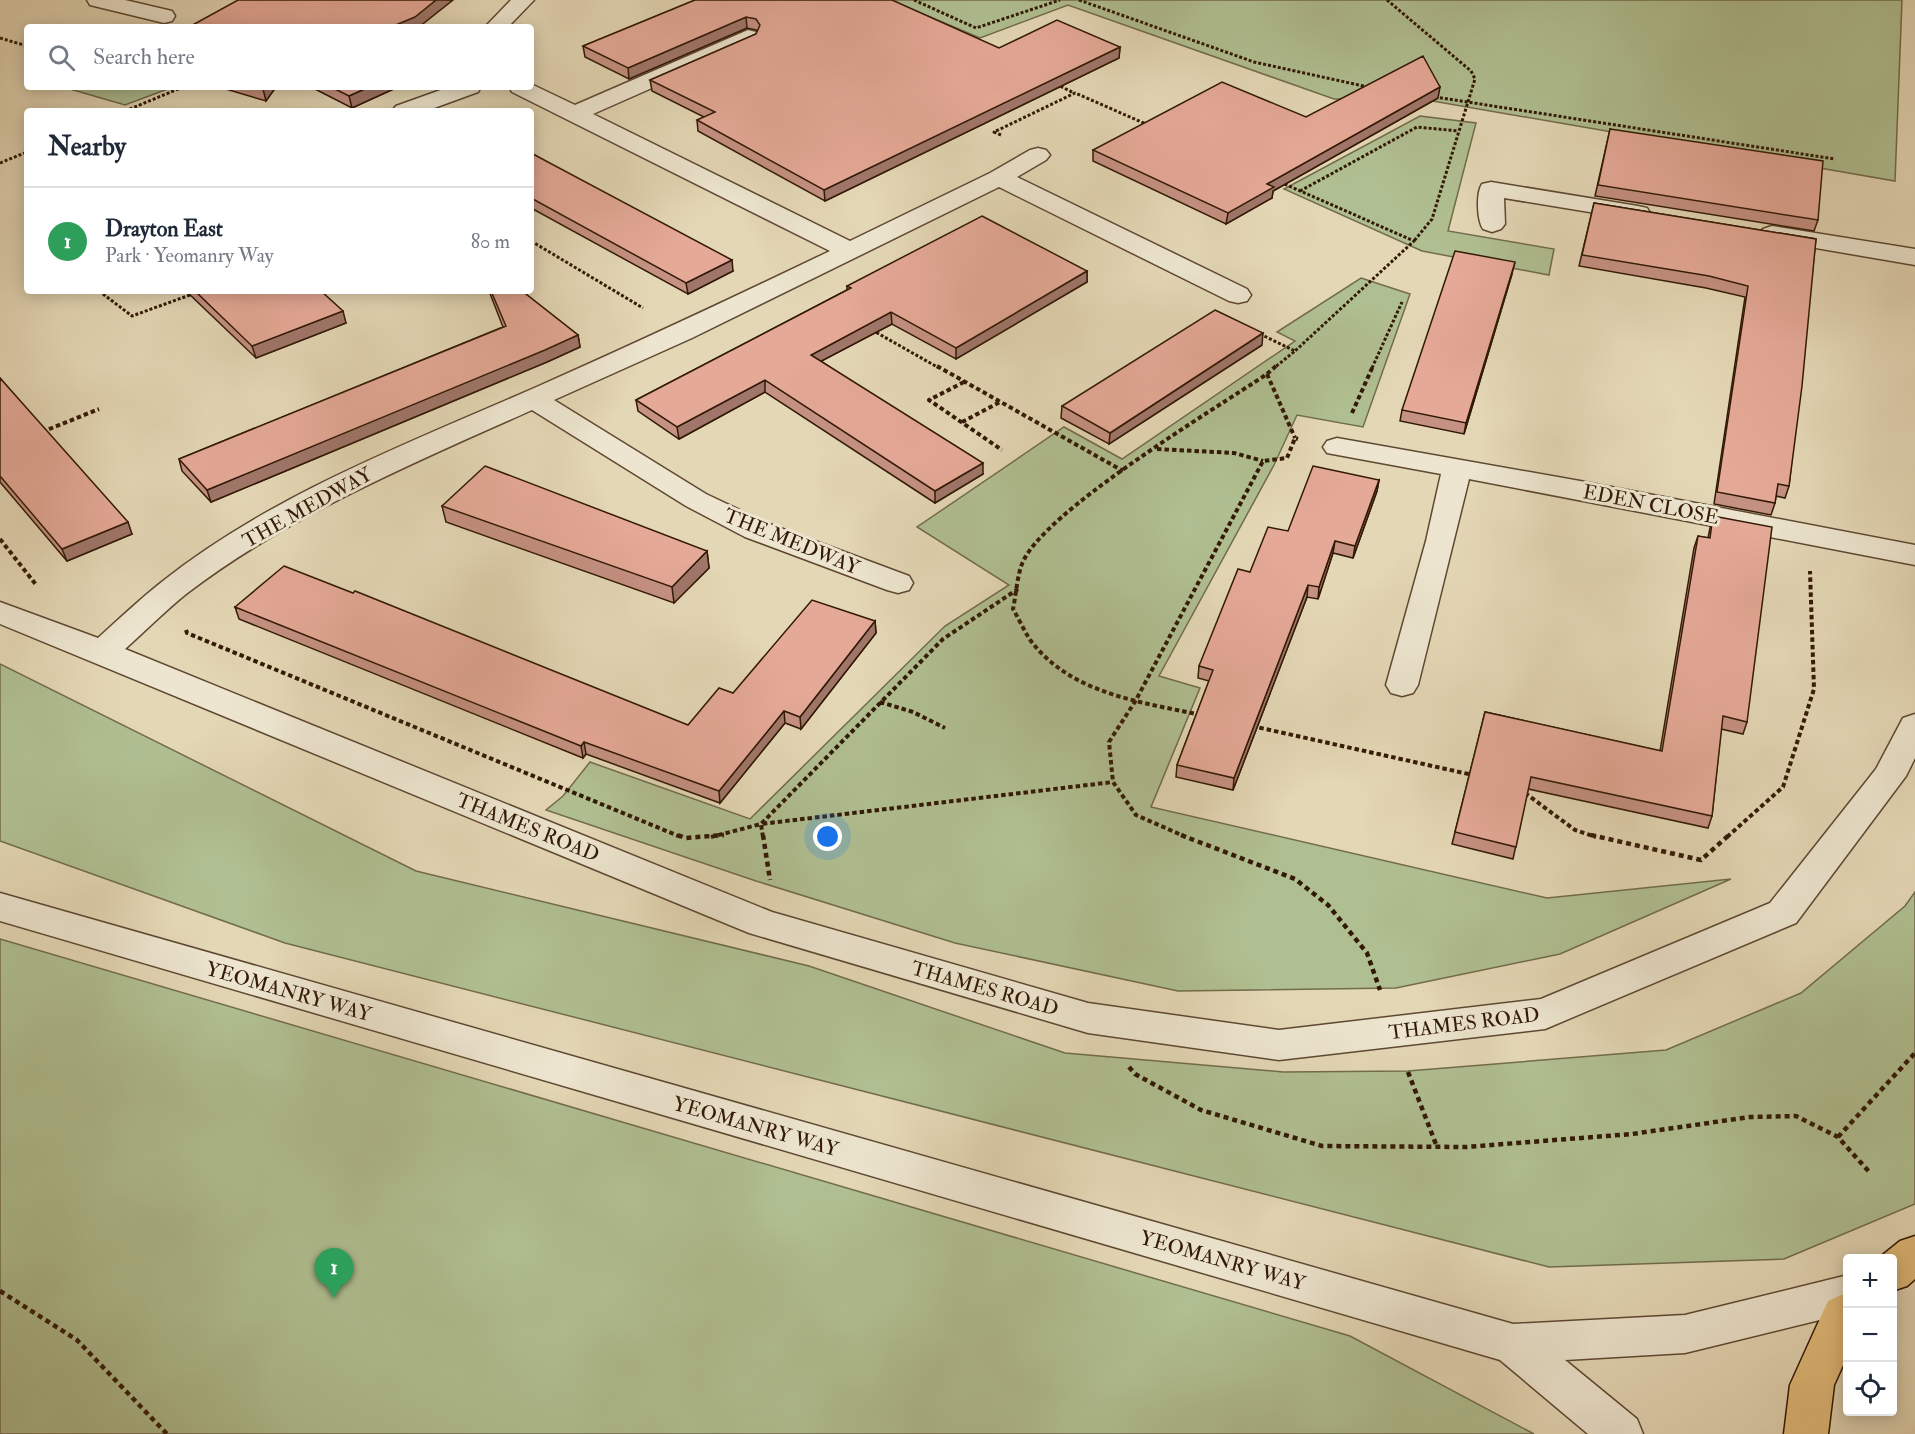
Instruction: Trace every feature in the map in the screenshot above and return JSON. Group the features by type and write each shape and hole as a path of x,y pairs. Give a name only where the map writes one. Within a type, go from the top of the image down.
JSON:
{"highway":[{"path":"1897,1270 1915,1254"},
{"path":"1806,1434 1812,1385 1843,1315"}],"street":[{"path":"98,0 164,16"},
{"path":"499,24 524,0"},
{"path":"573,116 748,37"},
{"path":"412,108 462,90"},
{"path":"525,90 573,116 848,250"},
{"name":"THE MEDWAY","path":"102,652 174,588 278,519 342,484 535,400 683,332 999,178 1038,155"},
{"path":"999,178 1238,295"},
{"path":"1492,224 1491,189 1656,215"},
{"path":"1750,231 1915,257"},
{"name":"THE MEDWAY","path":"535,400 696,500 756,530 898,583"},
{"name":"EDEN CLOSE","path":"1337,447 1915,555"},
{"path":"1402,685 1441,541 1457,469"},
{"name":"THAMES ROAD","path":"0,612 762,923 1088,1018 1279,1045 1545,1014 1783,912 1890,776 1915,726"},
{"name":"YEOMANRY WAY","path":"0,908 1513,1344 1685,1334 1843,1295"},
{"name":"YEOMANRY WAY","path":"1513,1344 1621,1434"}],"path":[{"path":"914,0 976,28 1060,0"},
{"path":"1079,0 1254,62 1375,88"},
{"path":"1205,716 1106,693 1064,671 1032,642 1013,609 1022,563 1046,530 1122,471 1267,374 1295,351 1414,241 1432,219 1475,80 1471,71 1387,0"},
{"path":"0,38 24,45"},
{"path":"1054,83 1149,126"},
{"path":"132,108 176,90"},
{"path":"1038,155 994,132 1074,93"},
{"path":"1432,97 1835,159"},
{"path":"1299,191 1418,127 1458,131"},
{"path":"0,163 24,153"},
{"path":"1278,182 1414,241"},
{"path":"534,243 683,332"},
{"path":"103,294 132,316 193,294"},
{"path":"1295,438 1337,447 1402,302"},
{"path":"866,326 1122,471"},
{"path":"1253,330 1295,351"},
{"path":"1156,449 1234,453 1263,461 1287,458 1295,438 1267,374"},
{"path":"965,382 929,400 1002,450"},
{"path":"961,422 999,402"},
{"path":"33,435 99,409"},
{"path":"1263,461 1136,700 1109,742 1113,782 1136,815 1173,832 1295,879 1320,898 1367,953 1381,993"},
{"path":"1522,791 1575,830 1613,842 1701,860 1775,795 1783,787 1814,689 1808,534"},
{"path":"0,539 40,590"},
{"path":"174,588 187,633 686,838 722,836 761,824 1113,782"},
{"path":"761,824 943,639 1018,589"},
{"path":"880,702 913,712 945,728"},
{"path":"1251,726 1479,777"},
{"path":"761,824 770,880"},
{"path":"1088,1018 1135,1074 1201,1110 1322,1146 1437,1147 1632,1134 1750,1118 1796,1116 1839,1137 1871,1174"},
{"path":"1839,1137 1915,1053"},
{"path":"1411,1078 1437,1147"},
{"path":"0,1292 77,1340 167,1434"}],"green space":[{"path":"890,0 1902,0 1895,181 1421,99 1334,99 1068,5 980,38"},
{"path":"73,90 165,90 125,105"},
{"path":"1420,116 1476,123 1448,231 1554,249 1549,275 1422,251 1284,189"},
{"path":"1361,278 1410,294 1363,427 1297,415 1274,465 1159,676 1200,688 1151,807 1547,898 1731,879 1560,954 1396,988 1178,991 955,943 756,881 546,810 563,796 590,762 750,819 945,626 1009,585 917,527 1064,427 1122,459 1295,341 1277,332"},
{"path":"0,664 416,871 809,966 1065,1053 1283,1072 1408,1071 1666,1050 1801,993 1905,906 1915,892 1915,1204 1784,1259 1549,1267 285,943 0,841"},
{"path":"0,939 1350,1336 1534,1434 0,1434"}],"building":[{"path":"238,0 436,0 415,17 398,24 194,24"},
{"path":"695,0 892,0 999,48 1057,20 1120,47 824,190 697,120 715,112 650,80 756,34 760,25 756,19 746,17 628,68 583,46"},
{"path":"1423,56 1440,87 1267,184 1274,187 1228,213 1093,150 1222,82 1306,117"},
{"path":"337,90 362,90 349,96"},
{"path":"1610,129 1823,161 1818,220 1598,185"},
{"path":"534,155 732,260 686,283 534,200"},
{"path":"1594,203 1816,239 1802,386 1789,486 1778,484 1775,503 1717,492 1748,286 1709,276 1582,255"},
{"path":"982,216 1087,271 956,348 891,312 811,355 983,463 935,491 765,380 677,427 636,400 851,288 847,286"},
{"path":"1455,251 1515,262 1466,423 1402,410"},
{"path":"198,294 324,294 343,311 252,346"},
{"path":"492,294 526,294 578,335 207,490 179,459 506,326"},
{"path":"1215,310 1263,333 1110,433 1062,406"},
{"path":"0,378 128,522 62,549 0,476"},
{"path":"485,466 707,551 672,587 442,506"},
{"path":"1313,466 1379,480 1355,546 1335,541 1319,587 1308,585 1234,778 1177,765 1213,670 1199,666 1238,569 1250,572 1268,527 1288,531"},
{"path":"1713,516 1772,527 1747,722 1723,716 1712,816 1531,777 1516,847 1455,832 1485,712 1662,751 1698,536 1710,538"},
{"path":"284,566 353,593 355,591 688,725 719,688 733,693 812,600 875,621 800,717 784,711 719,791 584,742 581,746 235,607"}],"place":[{"name":"Drayton East","path":"334,1298"}]}
